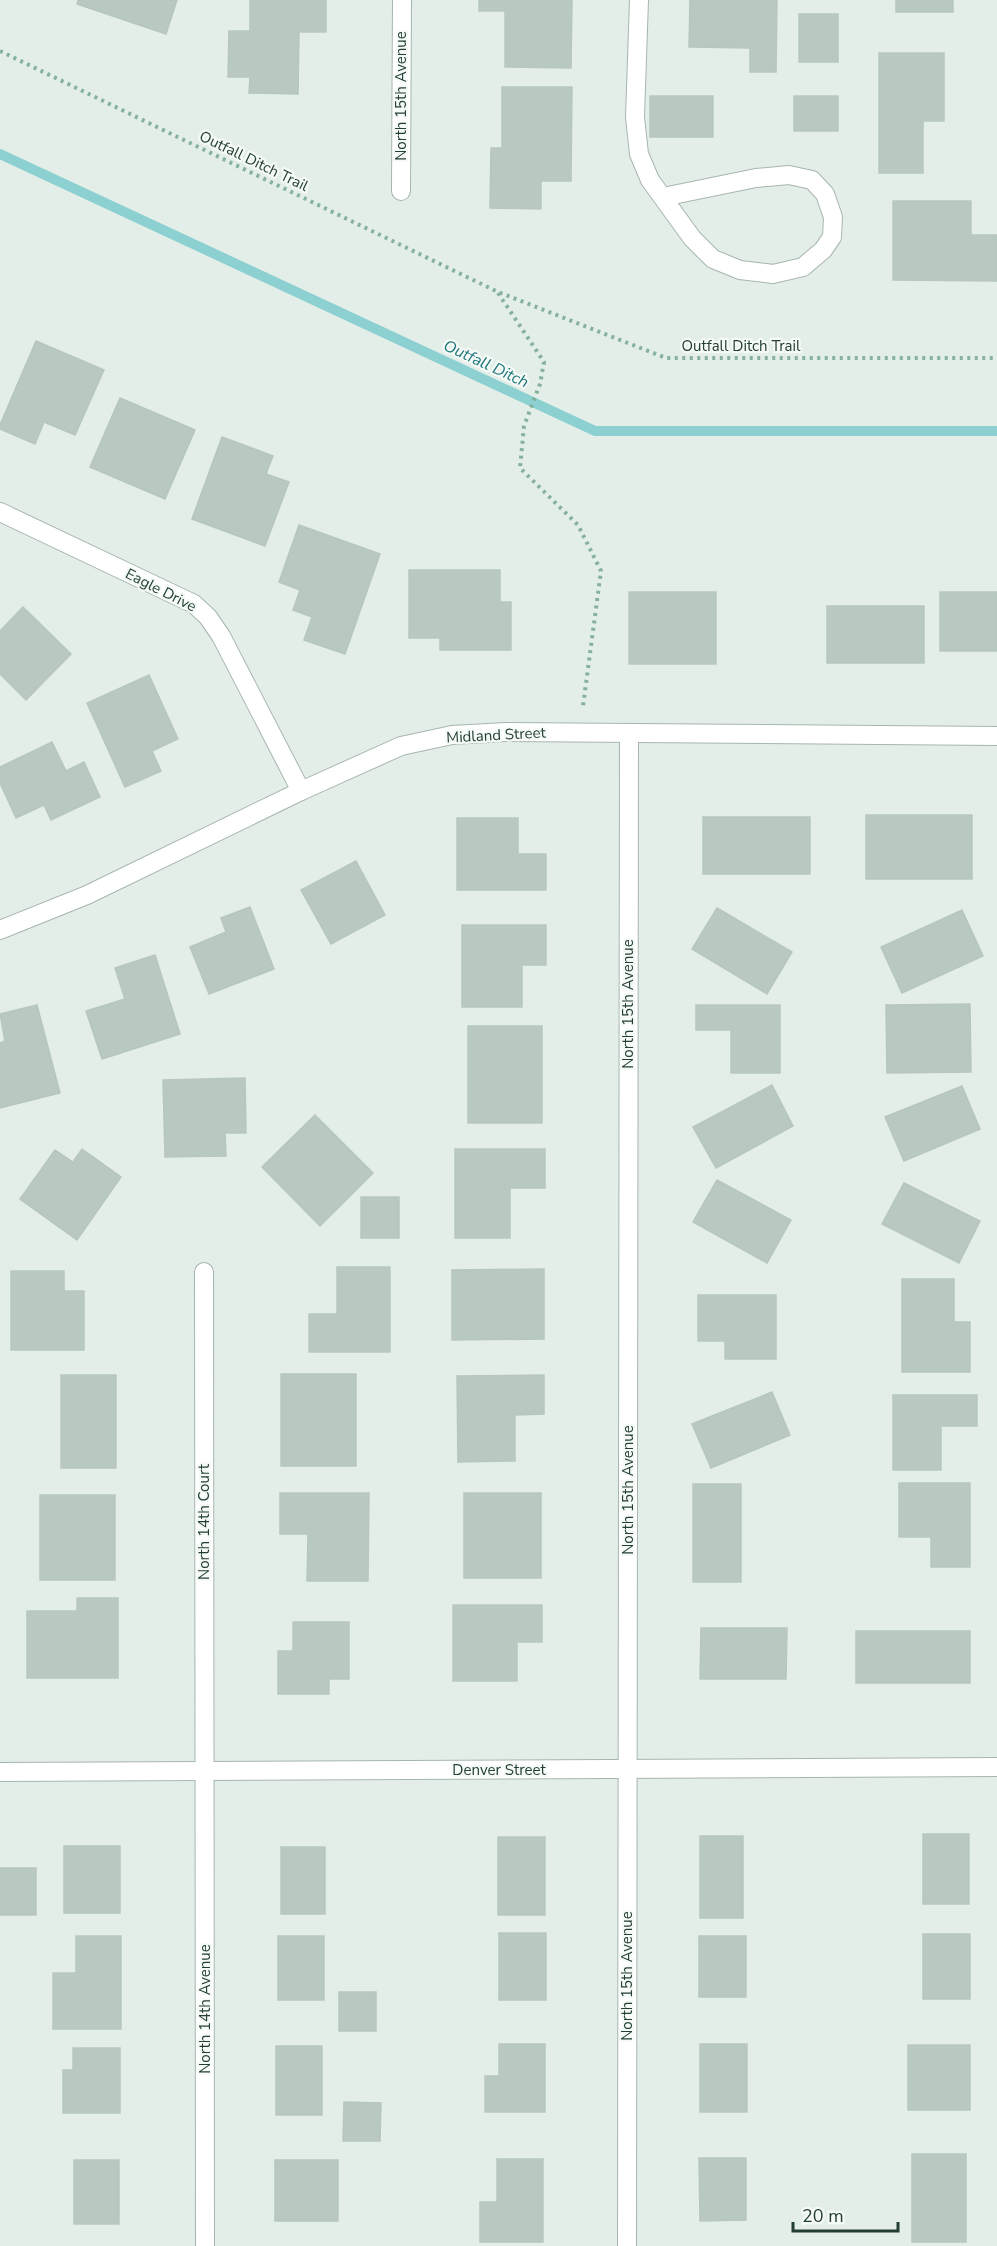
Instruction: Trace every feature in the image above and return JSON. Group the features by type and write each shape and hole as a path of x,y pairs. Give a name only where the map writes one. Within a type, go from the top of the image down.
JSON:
{"street":[{"name":"North 15th Avenue","path":"401,191 402,0"},
{"path":"639,0 635,117 639,154 650,180 692,238 713,259 740,270 773,274 803,267 823,250 832,237 833,218 825,194 812,180 789,175 756,178 663,196"},
{"name":"Eagle Drive","path":"0,512 194,604 208,617 221,636 301,791"},
{"name":"Midland Street","path":"0,930 87,895 301,791 401,746 452,735 506,732 997,736"},
{"name":"North 15th Avenue","path":"627,2246 628,734"},
{"name":"North 14th Court","path":"204,1272 205,1771"},
{"name":"Denver Street","path":"0,1772 997,1767"},
{"name":"North 14th Avenue","path":"205,1771 205,2246"}],"path":[{"name":"Outfall Ditch Trail","path":"0,51 498,292 666,357 997,357"},
{"path":"498,292 544,362 540,384 524,426 520,468 578,525 601,571 579,733"}],"building":[{"path":"78,0 177,0 166,34 77,4"},
{"path":"250,0 326,0 326,32 299,32 298,94 249,93 250,77 228,77 229,31 250,31"},
{"path":"479,0 572,0 571,68 505,67 505,11 479,11"},
{"path":"690,0 777,0 776,72 750,72 750,48 689,47"},
{"path":"896,0 953,0 953,12 896,12"},
{"path":"799,14 838,14 838,62 799,62"},
{"path":"879,53 944,53 944,121 923,121 923,173 879,173"},
{"path":"502,87 572,87 571,181 541,181 541,209 490,208 491,148 502,148"},
{"path":"650,96 713,96 713,137 650,137"},
{"path":"794,96 838,96 838,131 794,131"},
{"path":"893,201 971,201 971,235 997,235 997,281 893,280"},
{"path":"36,341 104,370 75,435 44,422 35,444 0,429 0,425"},
{"path":"120,398 195,430 165,499 90,467"},
{"path":"222,437 273,456 266,474 289,482 265,546 192,519"},
{"path":"299,525 380,554 345,654 304,640 312,617 293,610 300,590 279,582"},
{"path":"409,570 500,570 500,602 511,602 511,650 440,650 440,638 409,638"},
{"path":"629,592 716,592 716,664 629,664"},
{"path":"940,592 997,592 997,651 940,651"},
{"path":"827,606 924,606 924,663 827,663"},
{"path":"23,607 71,654 26,700 0,674 0,631"},
{"path":"149,675 178,739 152,751 161,771 125,787 87,703"},
{"path":"52,742 66,771 84,762 100,797 51,820 44,805 16,818 0,783 0,767"},
{"path":"866,815 972,815 972,879 866,879"},
{"path":"703,817 810,817 810,874 703,874"},
{"path":"457,818 518,818 518,854 546,854 546,890 457,890"},
{"path":"356,861 385,915 331,944 301,890"},
{"path":"250,907 274,969 209,994 190,947 226,932 221,918"},
{"path":"717,908 792,952 767,994 692,949"},
{"path":"962,910 983,956 902,993 881,947"},
{"path":"462,925 546,925 546,965 522,965 522,1007 462,1007"},
{"path":"155,955 180,1034 102,1059 86,1011 125,999 115,968"},
{"path":"970,1004 971,1072 887,1073 886,1005"},
{"path":"37,1005 60,1093 0,1108 0,1043 5,1041 0,1014"},
{"path":"696,1005 780,1005 780,1073 731,1073 731,1030 696,1030"},
{"path":"468,1026 542,1026 542,1123 468,1123"},
{"path":"245,1078 246,1133 225,1133 226,1156 165,1157 163,1080"},
{"path":"772,1085 793,1126 716,1168 693,1127"},
{"path":"962,1086 980,1129 904,1161 885,1117"},
{"path":"315,1115 373,1173 320,1226 262,1167"},
{"path":"82,1149 121,1177 77,1240 20,1199 55,1150 73,1162"},
{"path":"455,1149 545,1149 545,1188 510,1188 510,1238 455,1238"},
{"path":"717,1180 791,1220 767,1263 693,1222"},
{"path":"904,1183 980,1221 959,1263 882,1224"},
{"path":"361,1197 399,1197 399,1238 361,1238"},
{"path":"337,1267 390,1267 390,1352 309,1352 309,1314 337,1314"},
{"path":"544,1269 544,1339 452,1340 452,1270"},
{"path":"11,1271 64,1271 64,1291 84,1291 84,1350 11,1350"},
{"path":"902,1279 954,1279 954,1322 970,1322 970,1372 902,1372"},
{"path":"698,1295 776,1295 776,1359 725,1359 725,1341 698,1341"},
{"path":"281,1374 356,1374 356,1466 281,1466"},
{"path":"61,1375 116,1375 116,1468 61,1468"},
{"path":"544,1375 544,1414 515,1415 515,1461 458,1462 457,1376"},
{"path":"772,1392 790,1435 711,1468 692,1424"},
{"path":"893,1395 977,1395 977,1426 941,1426 941,1470 893,1470"},
{"path":"899,1483 970,1483 970,1567 931,1567 931,1537 899,1537"},
{"path":"693,1484 741,1484 741,1582 693,1582"},
{"path":"280,1493 369,1493 368,1581 307,1581 308,1534 280,1534"},
{"path":"464,1493 541,1493 541,1578 464,1578"},
{"path":"40,1495 115,1495 115,1580 40,1580"},
{"path":"77,1598 118,1598 118,1678 27,1678 27,1611 77,1611"},
{"path":"453,1605 542,1605 542,1642 517,1642 517,1681 453,1681"},
{"path":"293,1622 349,1622 349,1679 329,1679 329,1694 278,1694 278,1651 293,1651"},
{"path":"701,1628 787,1628 786,1679 700,1679"},
{"path":"856,1631 970,1631 970,1683 856,1683"},
{"path":"923,1834 969,1834 969,1904 923,1904"},
{"path":"700,1836 743,1836 743,1918 700,1918"},
{"path":"498,1837 545,1837 545,1915 498,1915"},
{"path":"64,1846 120,1846 120,1913 64,1913"},
{"path":"281,1847 325,1847 325,1914 281,1914"},
{"path":"0,1868 36,1868 36,1915 0,1915"},
{"path":"499,1933 546,1933 546,2000 499,2000"},
{"path":"923,1934 970,1934 970,1999 923,1999"},
{"path":"76,1936 121,1936 121,2029 53,2029 53,1973 76,1973"},
{"path":"278,1936 324,1936 324,2000 278,2000"},
{"path":"699,1936 746,1936 746,1997 699,1997"},
{"path":"339,1992 376,1992 376,2031 339,2031"},
{"path":"499,2044 545,2044 545,2112 485,2112 485,2076 499,2076"},
{"path":"700,2044 747,2044 747,2112 700,2112"},
{"path":"908,2045 970,2045 970,2110 908,2110"},
{"path":"276,2046 322,2046 322,2115 276,2115"},
{"path":"73,2048 120,2048 120,2113 63,2113 63,2070 73,2070"},
{"path":"344,2102 381,2103 380,2141 343,2141"},
{"path":"912,2154 966,2154 966,2242 912,2242"},
{"path":"699,2158 746,2158 746,2220 700,2221"},
{"path":"497,2159 543,2159 543,2242 480,2242 480,2202 497,2202"},
{"path":"74,2160 119,2160 119,2224 74,2224"},
{"path":"275,2160 338,2160 338,2221 275,2221"}],"waterway":[{"name":"Outfall Ditch","path":"0,154 595,431 997,431"}]}
